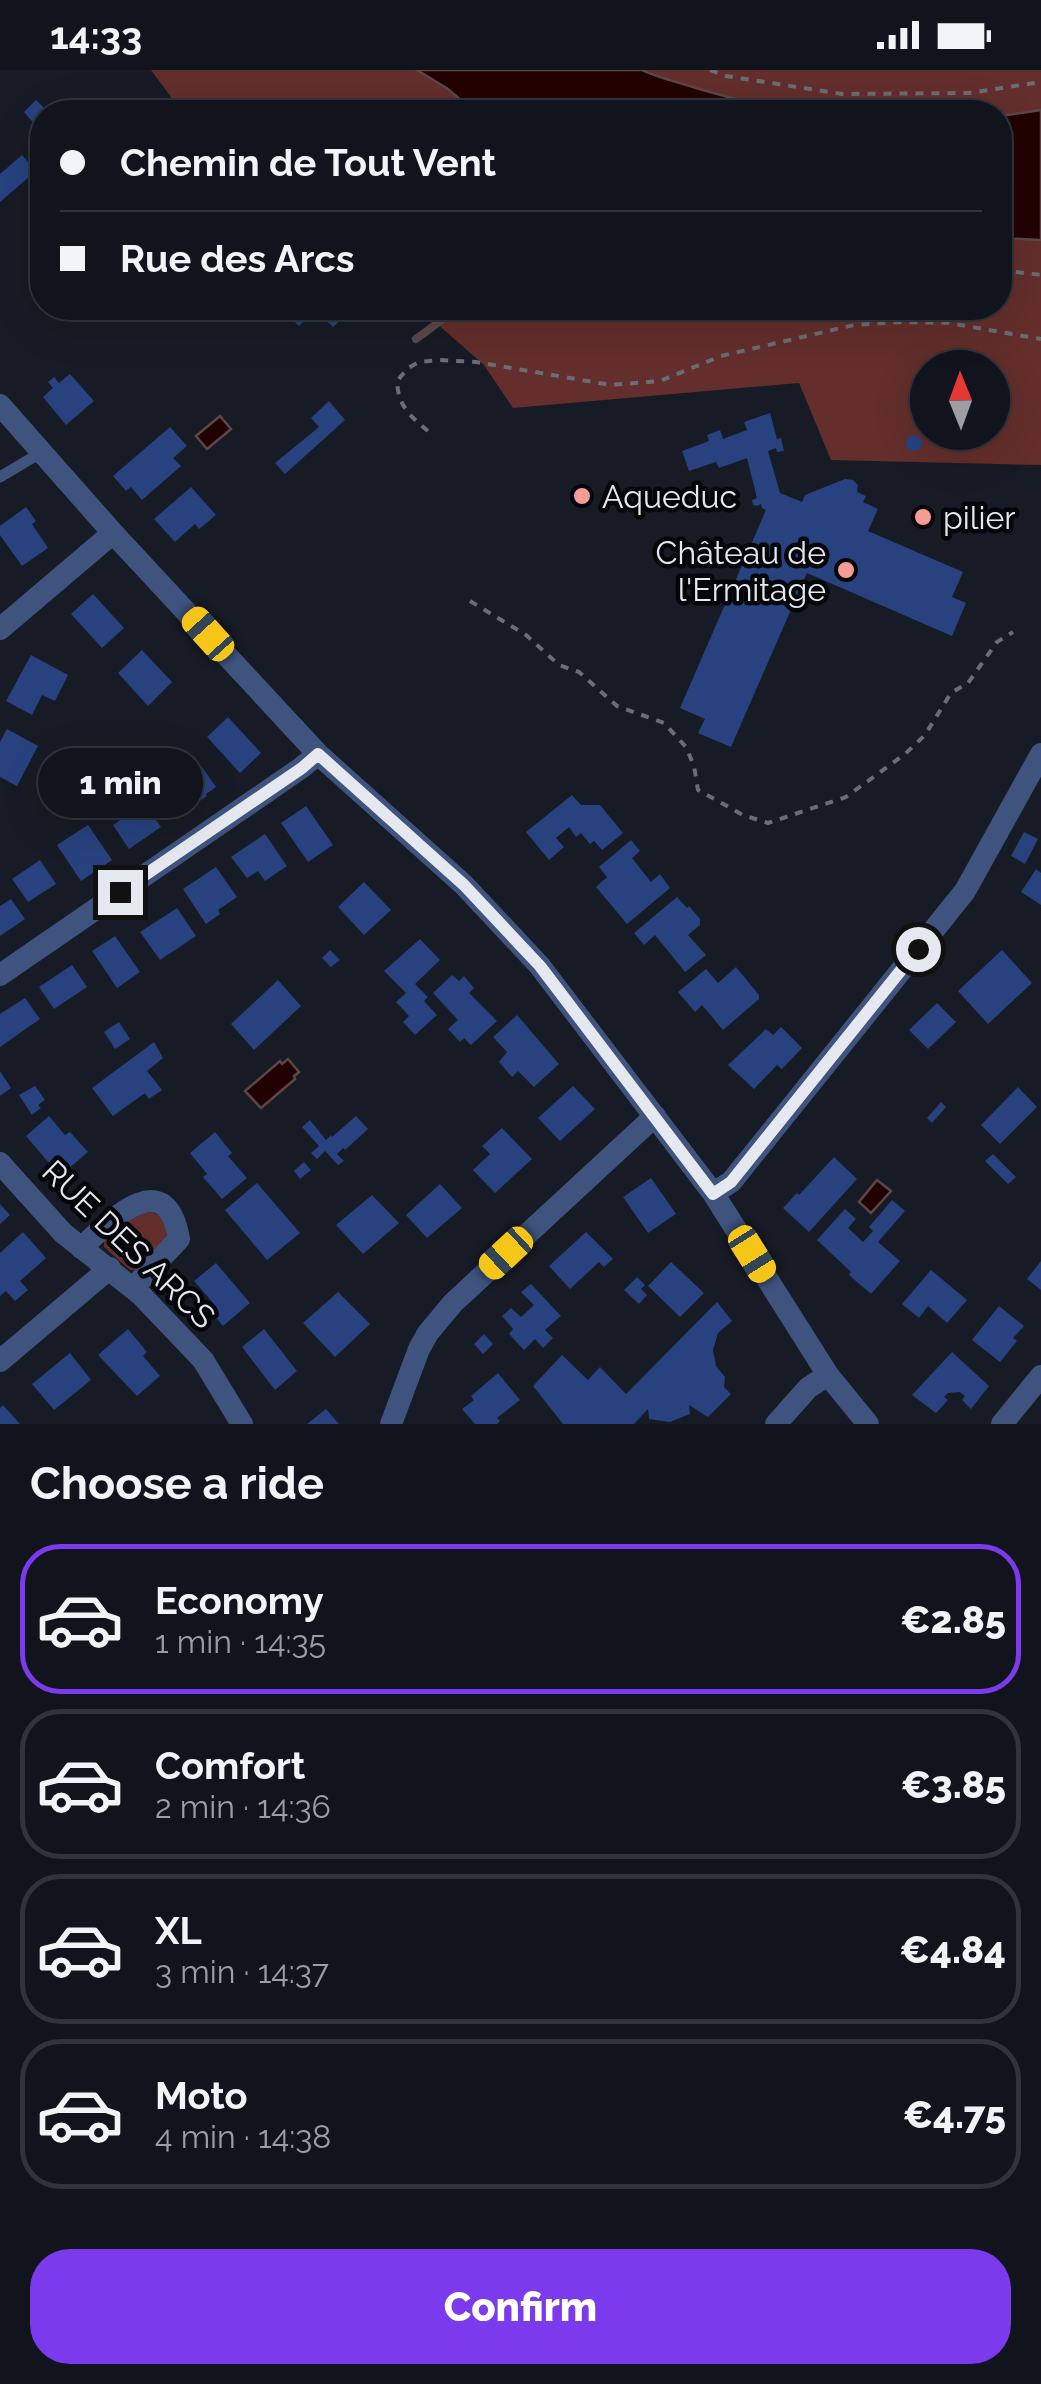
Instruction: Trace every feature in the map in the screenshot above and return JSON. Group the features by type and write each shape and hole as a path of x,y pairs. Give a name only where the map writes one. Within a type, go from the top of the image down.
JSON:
{"street":[{"path":"0,405 318,754 464,885 540,966 713,1194 828,1375 868,1424"},
{"path":"0,629 114,533"},
{"path":"0,975 318,754"},
{"path":"713,1194 731,1182 965,891 1041,754"},
{"path":"391,1424 419,1349 452,1303 655,1116"},
{"name":"RUE DES ARCS","path":"0,1163 63,1233 133,1288 203,1360 242,1424"},
{"path":"81,1248 133,1204 146,1200 162,1206 176,1220 179,1240 133,1288"},
{"path":"0,1361 110,1268"},
{"path":"776,1424 808,1388 828,1375"},
{"path":"1002,1424 1041,1376"}],"lane":[{"path":"0,477 42,452"}],"path":[{"path":"710,70 726,76 842,94 969,93 1041,82"},
{"path":"1012,271 1041,274"},
{"path":"428,431 405,412 398,394 397,381 419,362 476,362 611,385 660,380 721,356 854,325 948,324 1041,339"},
{"path":"470,601 526,634 540,650 559,665 579,672 617,706 664,724 686,747 698,790 744,815 768,822 846,797 905,754 924,735 951,692 968,682 997,642 1013,632"}],"shaded area":[{"path":"151,70 1041,70 1041,465 831,460 799,383 513,408 484,365 433,320 1012,320 1012,100 173,100"},
{"path":"417,70 642,70 738,100 461,100"},
{"path":"1041,110 1041,240 1012,239 1012,114"},
{"path":"220,416 231,429 207,449 196,436"},
{"path":"288,1059 299,1072 261,1108 245,1091 280,1061 282,1064"},
{"path":"877,1180 891,1191 871,1213 859,1202"},
{"path":"152,1212 160,1216 169,1236 138,1271 130,1270 104,1247 104,1240 130,1214"}],"building":[{"path":"22,155 30,164 30,176 0,202 0,174"},
{"path":"70,374 94,401 66,425 43,397 53,388 48,382 54,377 59,383"},
{"path":"329,401 345,420 285,474 275,463 319,427 311,418"},
{"name":"Château de l'Ermitage","path":"770,413 784,451 768,451 780,493 802,502 805,495 845,479 853,480 858,485 857,492 866,496 863,502 878,509 868,531 963,572 952,597 966,603 952,636 807,573 731,747 698,733 705,719 680,708 766,510 761,504 753,505 752,500 757,498 747,458 719,468 716,462 689,471 682,451 709,441 707,435 720,430 723,439 747,430 744,422"},
{"path":"170,427 187,446 173,458 181,466 142,500 131,487 126,491 113,476"},
{"path":"191,487 216,515 199,529 195,524 175,542 154,519"},
{"path":"26,507 48,548 22,566 0,535 0,526"},
{"path":"93,594 124,628 102,648 71,614"},
{"path":"142,650 172,682 148,706 118,673"},
{"path":"31,655 68,675 55,701 42,695 32,715 6,701"},
{"path":"228,717 261,753 240,773 207,737"},
{"path":"7,729 38,746 17,786 0,777 0,742"},
{"path":"202,767 216,787 179,815 162,792"},
{"path":"572,795 581,805 600,805 623,833 602,850 581,833 576,837 569,827 556,838 564,847 549,860 526,832"},
{"path":"145,804 161,827 129,849 113,825"},
{"path":"306,806 333,845 308,862 281,823"},
{"path":"88,825 112,860 81,881 57,845"},
{"path":"1024,832 1038,839 1025,864 1011,856"},
{"path":"265,834 287,866 265,881 258,871 247,878 231,857"},
{"path":"631,840 640,851 632,858 651,882 660,874 670,888 627,924 596,887 607,877 599,867"},
{"path":"40,860 56,884 28,902 12,879"},
{"path":"216,867 237,897 206,924 183,889"},
{"path":"1036,869 1041,873 1041,905 1021,892"},
{"path":"364,882 391,910 364,935 338,907"},
{"path":"677,897 700,919 700,925 688,935 706,955 685,972 655,935 644,945 634,933"},
{"path":"11,899 25,919 0,936 0,906"},
{"path":"177,908 196,936 160,960 140,932"},
{"path":"115,936 140,972 117,988 92,951"},
{"path":"420,939 440,960 415,984 428,997 424,1001 437,1015 415,1035 403,1022 409,1016 396,1002 406,993 384,971"},
{"path":"330,950 340,960 331,967 322,958"},
{"path":"1002,950 1032,983 988,1024 958,991"},
{"path":"72,965 87,987 54,1009 39,987"},
{"path":"736,967 759,999 723,1030 702,1005 695,1012 678,992 706,969 718,983"},
{"path":"452,975 459,981 464,976 474,988 469,993 497,1021 471,1045 464,1038 460,1042 448,1029 458,1020 433,993"},
{"path":"278,980 301,1006 254,1050 231,1024"},
{"path":"25,998 40,1019 0,1047 0,1014"},
{"path":"937,1003 956,1022 928,1049 909,1030"},
{"path":"517,1015 559,1064 534,1087 518,1071 512,1077 499,1062 507,1052 493,1037"},
{"path":"119,1022 130,1039 115,1049 104,1032"},
{"path":"781,1027 802,1048 782,1069 777,1065 754,1089 728,1065 766,1029 773,1035"},
{"path":"154,1042 163,1058 147,1071 162,1090 149,1099 145,1093 113,1116 92,1088"},
{"path":"0,1071 11,1088 0,1096"},
{"path":"35,1086 45,1100 32,1115 19,1095"},
{"path":"573,1086 595,1109 560,1141 538,1118"},
{"path":"1018,1087 1037,1107 1000,1144 981,1125"},
{"path":"941,1102 946,1107 932,1123 927,1118"},
{"path":"49,1116 65,1135 70,1132 88,1152 60,1176 26,1136"},
{"path":"356,1116 368,1129 337,1154 344,1161 338,1165 325,1151 317,1159 311,1153 319,1146 302,1127 310,1120 326,1140"},
{"path":"502,1128 532,1159 495,1193 473,1170 490,1154 482,1146"},
{"path":"215,1132 232,1153 228,1156 247,1178 222,1199 203,1177 207,1174 190,1153"},
{"path":"993,1154 1016,1177 1008,1184 985,1161"},
{"path":"834,1157 857,1179 809,1232 783,1208"},
{"path":"304,1162 311,1170 300,1179 294,1171"},
{"path":"651,1178 676,1214 648,1233 623,1197"},
{"path":"257,1183 300,1233 267,1260 225,1210"},
{"path":"440,1184 462,1208 427,1238 406,1215"},
{"path":"372,1195 399,1223 363,1254 336,1225"},
{"path":"892,1200 905,1211 878,1242 900,1261 871,1294 817,1240 845,1209 856,1219 848,1228 863,1242 873,1231 869,1227"},
{"path":"0,1204 10,1215 0,1224"},
{"path":"23,1232 46,1258 20,1281 28,1290 15,1301 6,1291 0,1296 0,1253"},
{"path":"586,1232 613,1259 604,1267 599,1262 570,1289 549,1266"},
{"path":"1041,1261 1041,1290 1027,1279"},
{"path":"671,1262 704,1293 680,1317 648,1286"},
{"path":"216,1263 250,1303 223,1326 208,1308 214,1304 194,1281"},
{"path":"931,1270 967,1300 947,1323 928,1306 919,1318 902,1304"},
{"path":"637,1277 645,1285 641,1289 647,1295 639,1304 624,1290"},
{"path":"531,1284 561,1316 545,1330 553,1338 543,1348 535,1339 524,1350 509,1334 513,1329 502,1316 511,1308 521,1317 534,1305 521,1292"},
{"path":"338,1292 370,1324 335,1357 303,1323"},
{"path":"717,1302 732,1321 718,1333 713,1350 716,1366 725,1377 724,1387 731,1394 708,1417 689,1405 690,1414 670,1422 649,1419 648,1409 634,1424 563,1424 533,1386 562,1355 588,1380 600,1367 626,1394"},
{"path":"999,1306 1024,1326 1000,1362 972,1340"},
{"path":"128,1329 160,1376 137,1396 98,1355"},
{"path":"264,1329 297,1371 275,1390 242,1347"},
{"path":"484,1334 493,1344 483,1354 474,1344"},
{"path":"952,1352 989,1386 971,1409 960,1392 948,1393 944,1397 948,1400 936,1413 912,1395"},
{"path":"70,1353 91,1380 54,1410 32,1384"},
{"path":"498,1373 520,1400 497,1418 497,1424 475,1424 462,1409"},
{"path":"3,1405 20,1424 0,1424"},
{"path":"326,1409 339,1424 307,1424"}],"waterway":[{"path":"416,339 442,320"}],"place":[{"name":"Aqueduc","path":"582,496"},
{"name":"pilier","path":"923,517"},
{"name":"Château de l'Ermitage","path":"846,570"}],"route":[{"path":"120,892 318,754 464,885 540,966 713,1194 731,1182 918,949"}]}
